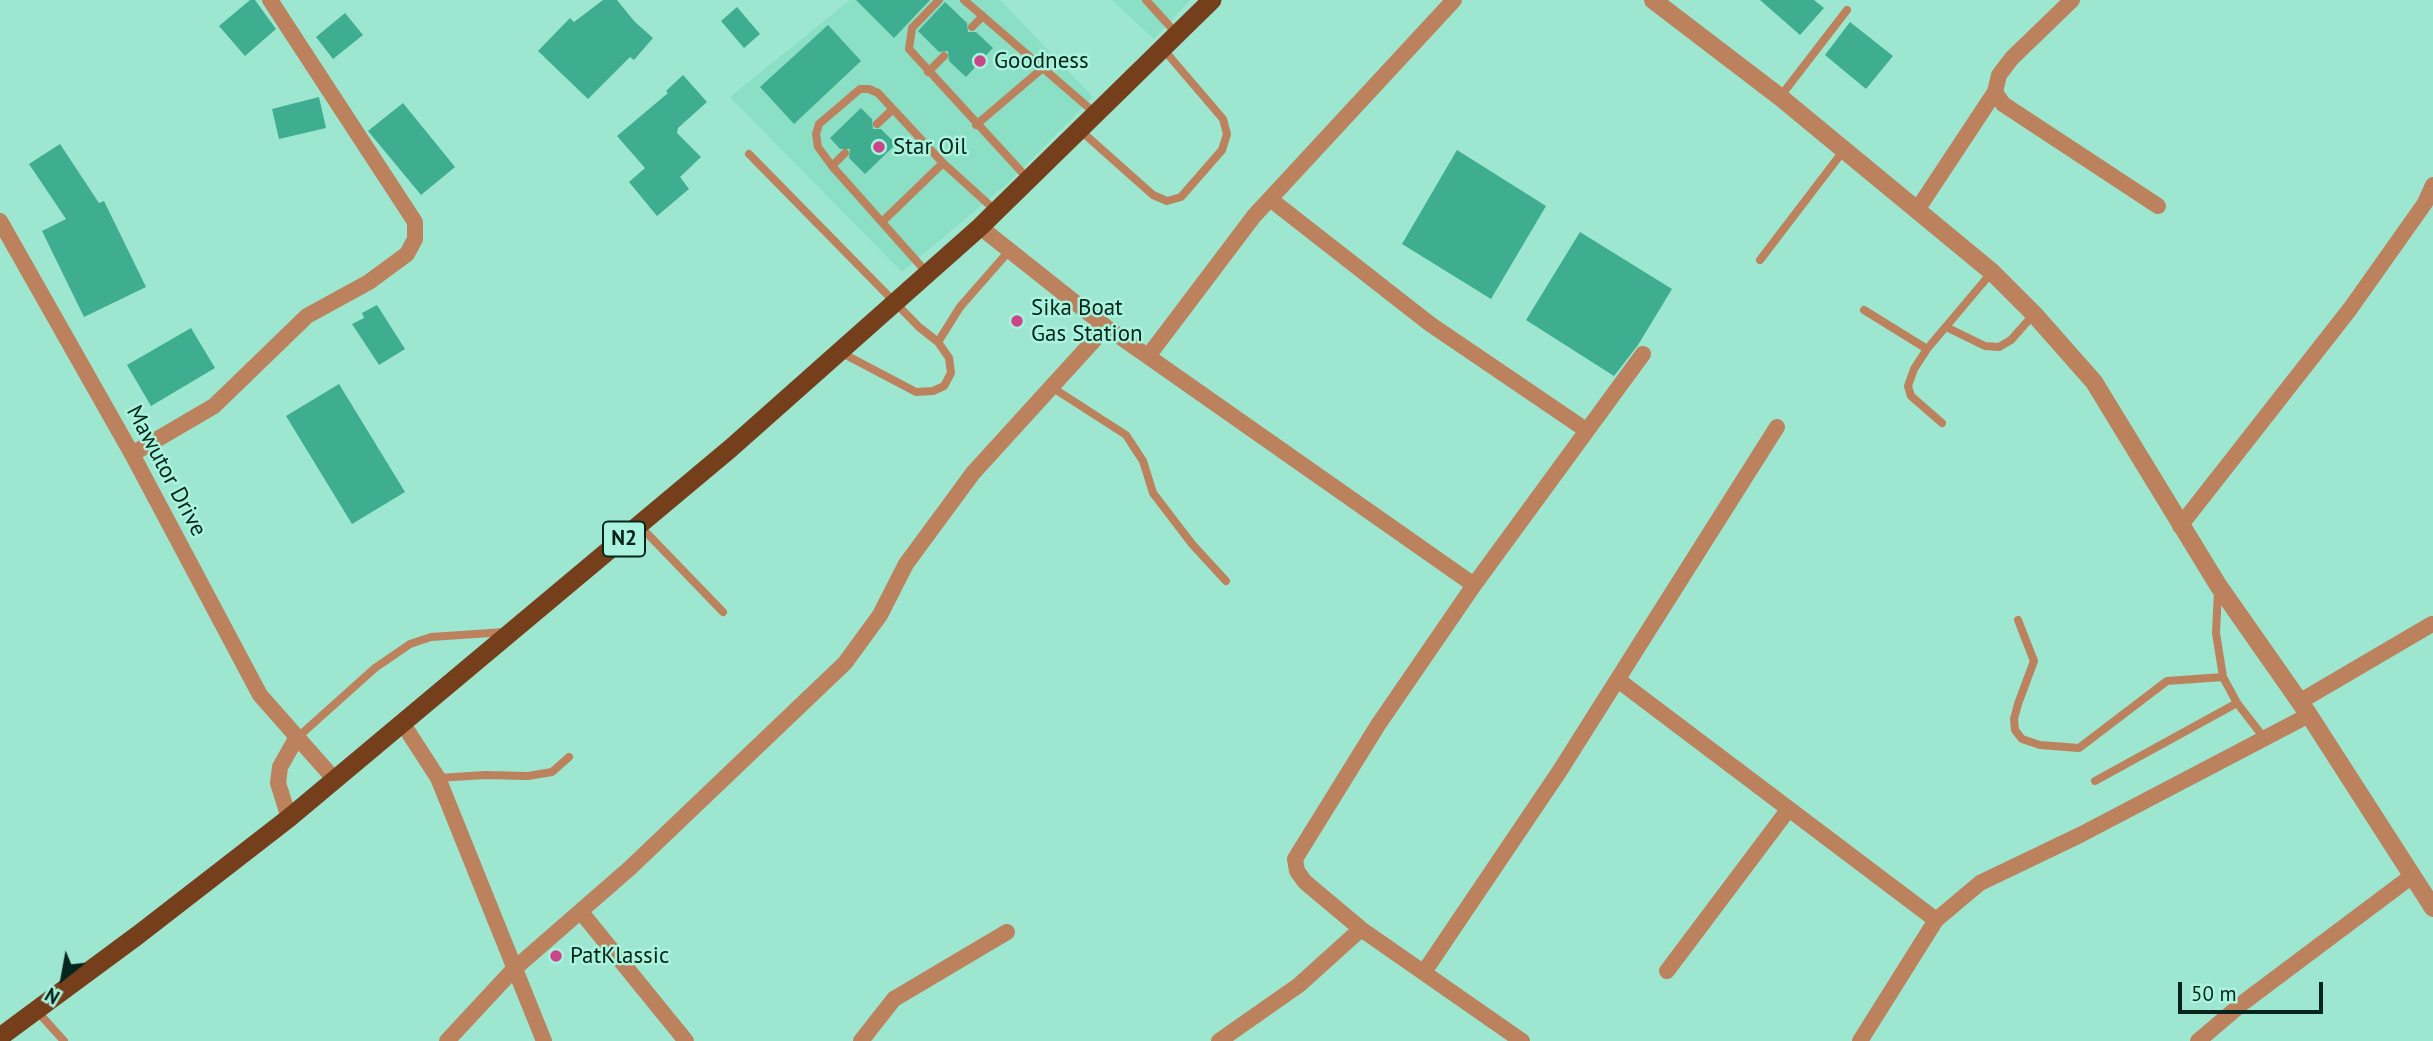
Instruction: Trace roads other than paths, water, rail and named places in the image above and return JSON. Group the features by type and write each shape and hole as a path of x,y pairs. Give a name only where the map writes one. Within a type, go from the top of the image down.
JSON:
{"highway":[{"name":"N2","path":"0,1037 289,818 640,526 980,227 1164,50 1212,0"}],"street":[{"path":"132,454 214,406 307,316 369,282 407,254 415,239 415,222 270,0"},
{"path":"1149,355 1270,199 1454,0"},
{"path":"1653,0 1780,97 1992,272 2035,314 2094,382 2180,527 2304,709 2433,908"},
{"path":"1917,210 1995,92 1999,75 2012,58 2072,0"},
{"path":"1995,92 2013,111 2158,206"},
{"path":"2180,527 2350,309 2425,203 2433,186"},
{"path":"1270,199 1430,324 1586,430"},
{"name":"Mawutor Drive","path":"0,221 132,454 260,695 335,780"},
{"path":"980,227 1106,327 1474,585"},
{"path":"447,1041 513,970 581,912 845,663 880,615 906,564 973,473 1106,327"},
{"path":"1522,1041 1362,929 1305,882 1297,871 1295,859 1378,725 1474,585 1643,354"},
{"path":"1424,972 1618,680 1777,427"},
{"path":"1860,1041 1936,920 1980,883 2265,739 2304,709 2432,624"},
{"path":"1618,680 1936,920"},
{"path":"403,724 438,778 513,970 544,1041"},
{"path":"289,818 278,783 280,767 298,737"},
{"path":"1667,971 1788,810"},
{"path":"2198,1041 2244,1002 2412,876"},
{"path":"581,912 686,1041"},
{"path":"1219,1041 1299,985 1362,929"},
{"path":"861,1041 894,999 1007,932"}],"lane":[{"path":"939,0 912,29 908,38 909,49 1029,180"},
{"path":"964,0 1096,114"},
{"path":"1146,0 1178,35"},
{"path":"1780,97 1847,10"},
{"path":"972,27 983,16"},
{"path":"1080,130 1153,195 1167,201 1181,197 1222,150 1227,134 1223,119 1164,50"},
{"path":"928,72 944,56"},
{"path":"976,125 1044,67"},
{"path":"928,274 818,147 816,134 819,124 860,89 878,93 943,163 997,211"},
{"path":"877,124 893,109"},
{"path":"1760,260 1844,150"},
{"path":"832,166 845,153"},
{"path":"749,154 895,303 938,342 949,358 951,373 944,386 933,391 916,392 840,352"},
{"path":"882,222 943,163"},
{"path":"938,342 960,307 1009,251"},
{"path":"1942,424 1911,396 1908,386 1914,369 1927,349 1992,272"},
{"path":"1864,310 1927,349"},
{"path":"1946,327 1985,346 1999,347 2011,340 2035,314"},
{"path":"1053,388 1126,435 1143,461 1153,493 1192,544 1226,580"},
{"path":"640,526 723,612"},
{"path":"2218,585 2216,633 2223,677 2237,703 2265,739"},
{"path":"2018,620 2034,661 2018,704 2014,719 2015,730 2022,739 2040,745 2079,748 2167,681 2223,677"},
{"path":"298,737 374,668 410,644 431,637 515,631"},
{"path":"2095,781 2237,703"},
{"path":"438,778 528,776 552,772 569,757"},
{"path":"36,1010 64,1041"}],"place":[{"name":"Goodness","path":"980,61"},
{"name":"Star Oil","path":"879,147"},
{"name":"Sika Boat Gas Station","path":"1017,321"},
{"name":"PatKlassic","path":"556,956"}]}
